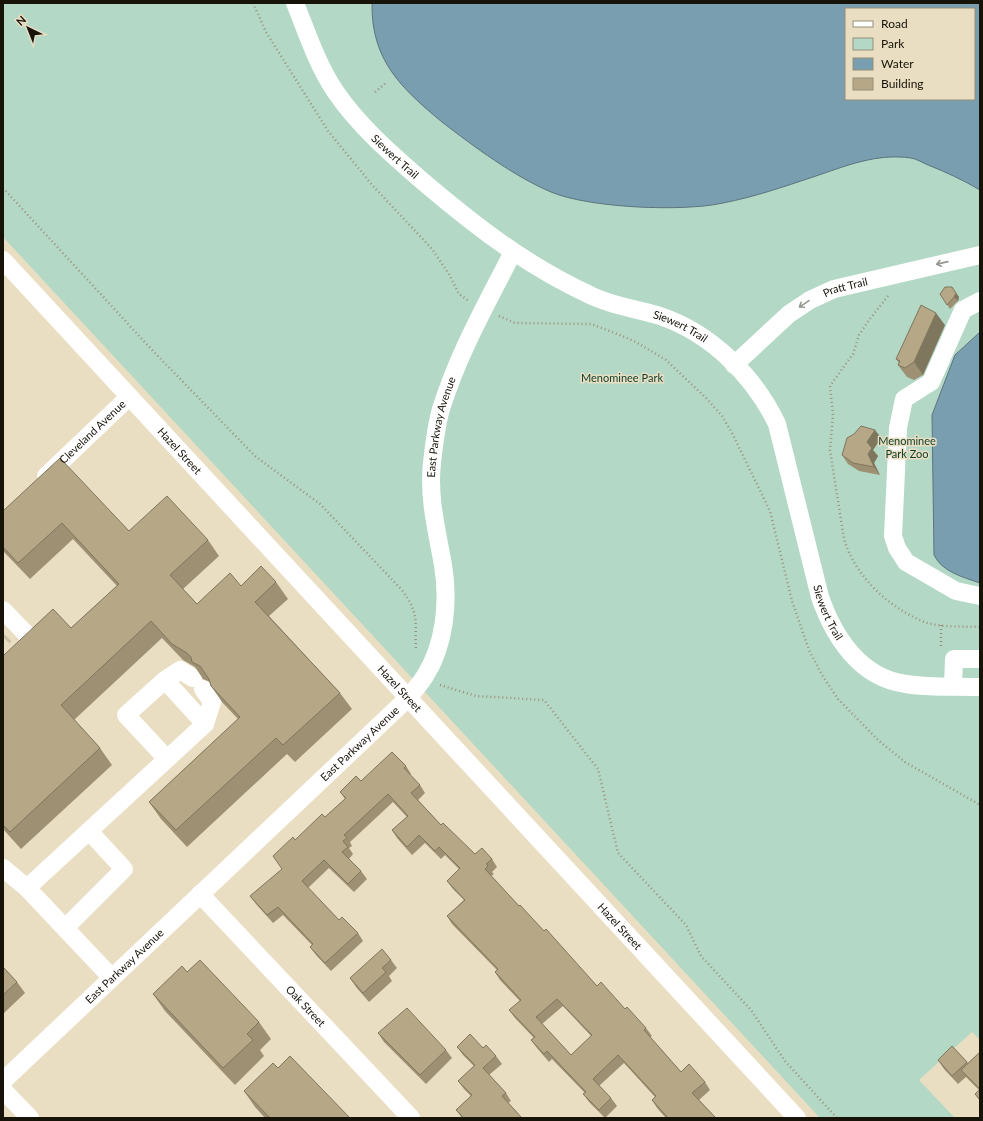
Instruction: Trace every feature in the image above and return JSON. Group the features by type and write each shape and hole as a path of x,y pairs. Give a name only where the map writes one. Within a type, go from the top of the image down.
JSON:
{"street":[{"name":"Siewert Trail","path":"295,3 322,69 336,91 367,131 460,213 513,252 590,295 685,326 708,341 754,385 777,424 820,597 828,619 839,639 850,654 866,667 882,677 906,684 980,687"},
{"name":"East Parkway Avenue","path":"3,1081 408,698 427,671 436,652 443,624 445,597 443,567 436,530 431,489 432,464 440,410 459,360 513,252"},
{"name":"Pratt Trail","path":"734,365 789,314 810,300 834,290 980,255"},
{"name":"Hazel Street","path":"3,260 129,398 797,1118"},
{"path":"980,301 963,310 931,382 904,399 898,428 893,536 897,548 906,562 956,591 980,596"},
{"name":"Cleveland Avenue","path":"32,490 129,398"},
{"path":"3,610 11,629 32,640"},
{"path":"953,686 954,659 980,659"},
{"path":"27,888 205,724 212,702 198,684 180,670 165,680 126,715 167,759"},
{"path":"165,680 205,724"},
{"path":"64,928 124,869 89,831"},
{"path":"3,868 27,888 112,978"},
{"name":"Oak Street","path":"200,894 411,1118"},
{"path":"3,1090 30,1118"}],"path":[{"path":"253,3 266,32 328,131 373,186 432,249 449,274 459,294 484,309 515,323 591,324 615,333 636,342 666,360 707,399 722,416 732,433 770,511 792,601 809,650 822,675 838,699 878,740 905,762 980,805"},
{"path":"375,92 386,83"},
{"path":"907,272 869,320 860,335 853,354 830,386 833,415 830,450 844,540 848,554 855,566 880,594 894,605 923,621 941,625 980,627"}],"green space":[{"name":"Menominee Park","path":"3,3 980,3 980,1040 972,1032 919,1080 955,1118 820,1118 3,237"}],"water":[{"path":"372,3 980,3 980,190 954,176 918,160 911,158 886,157 849,165 735,201 706,206 661,208 588,202 551,192 537,186 509,170 442,122 414,97 391,71 383,57 377,41 373,23"},
{"path":"980,332 980,583 948,570 942,566 934,555 932,415 955,355"}],"building":[{"path":"945,287 952,287 956,293 947,305 940,294"},
{"path":"921,305 936,313 914,362 905,368 898,365 900,361 896,359"},
{"path":"861,426 875,430 867,442 872,448 868,454 874,467 853,463 842,455 847,438 854,434"},
{"path":"60,458 129,531 167,496 208,540 170,575 197,604 230,573 241,586 261,566 276,582 255,602 340,693 283,745 276,738 176,830 149,802 240,717 211,686 209,679 200,666 192,662 191,657 187,653 172,644 151,621 61,705 100,748 10,832 3,825 3,656 53,609 71,628 119,584 62,523 18,563 3,547 3,511"},
{"path":"392,752 406,766 404,768 420,785 411,793 441,825 443,823 475,854 482,848 492,859 486,864 488,866 485,869 519,906 520,905 544,931 546,929 597,986 601,982 625,1009 627,1007 646,1028 644,1030 681,1072 689,1064 705,1082 692,1093 716,1118 668,1118 652,1100 656,1096 618,1055 593,1079 611,1098 599,1110 583,1094 586,1092 547,1051 544,1054 531,1040 535,1037 509,1010 521,1000 495,972 498,969 447,916 465,900 447,881 460,868 439,847 435,851 419,835 407,847 392,830 408,816 388,794 344,835 347,838 343,841 348,847 342,852 361,871 348,884 324,860 302,881 339,920 342,917 358,933 325,963 310,947 313,944 278,907 267,915 250,896 282,869 273,856 293,837 295,840 322,814 325,817 346,798 340,792 356,776 361,781","holes":["557,999 592,1035 571,1055 536,1017"]},
{"path":"382,949 391,960 382,968 386,972 363,993 350,978"},
{"path":"200,960 259,1022 247,1034 253,1040 223,1068 153,994 182,966 187,972"},
{"path":"3,967 17,982 3,995"},
{"path":"407,1008 446,1050 420,1075 378,1033"},
{"path":"470,1034 483,1048 486,1045 496,1056 483,1068 506,1093 502,1096 522,1118 464,1118 456,1110 472,1095 458,1081 475,1065 457,1047"},
{"path":"952,1046 967,1062 952,1076 938,1060"},
{"path":"980,1052 980,1089 961,1070"},
{"path":"290,1056 350,1118 270,1118 244,1091 273,1063 278,1068"},
{"path":"980,1089 980,1100 975,1094"}],"park label":[{"name":"Menominee Park Zoo","path":"907,447"}]}
